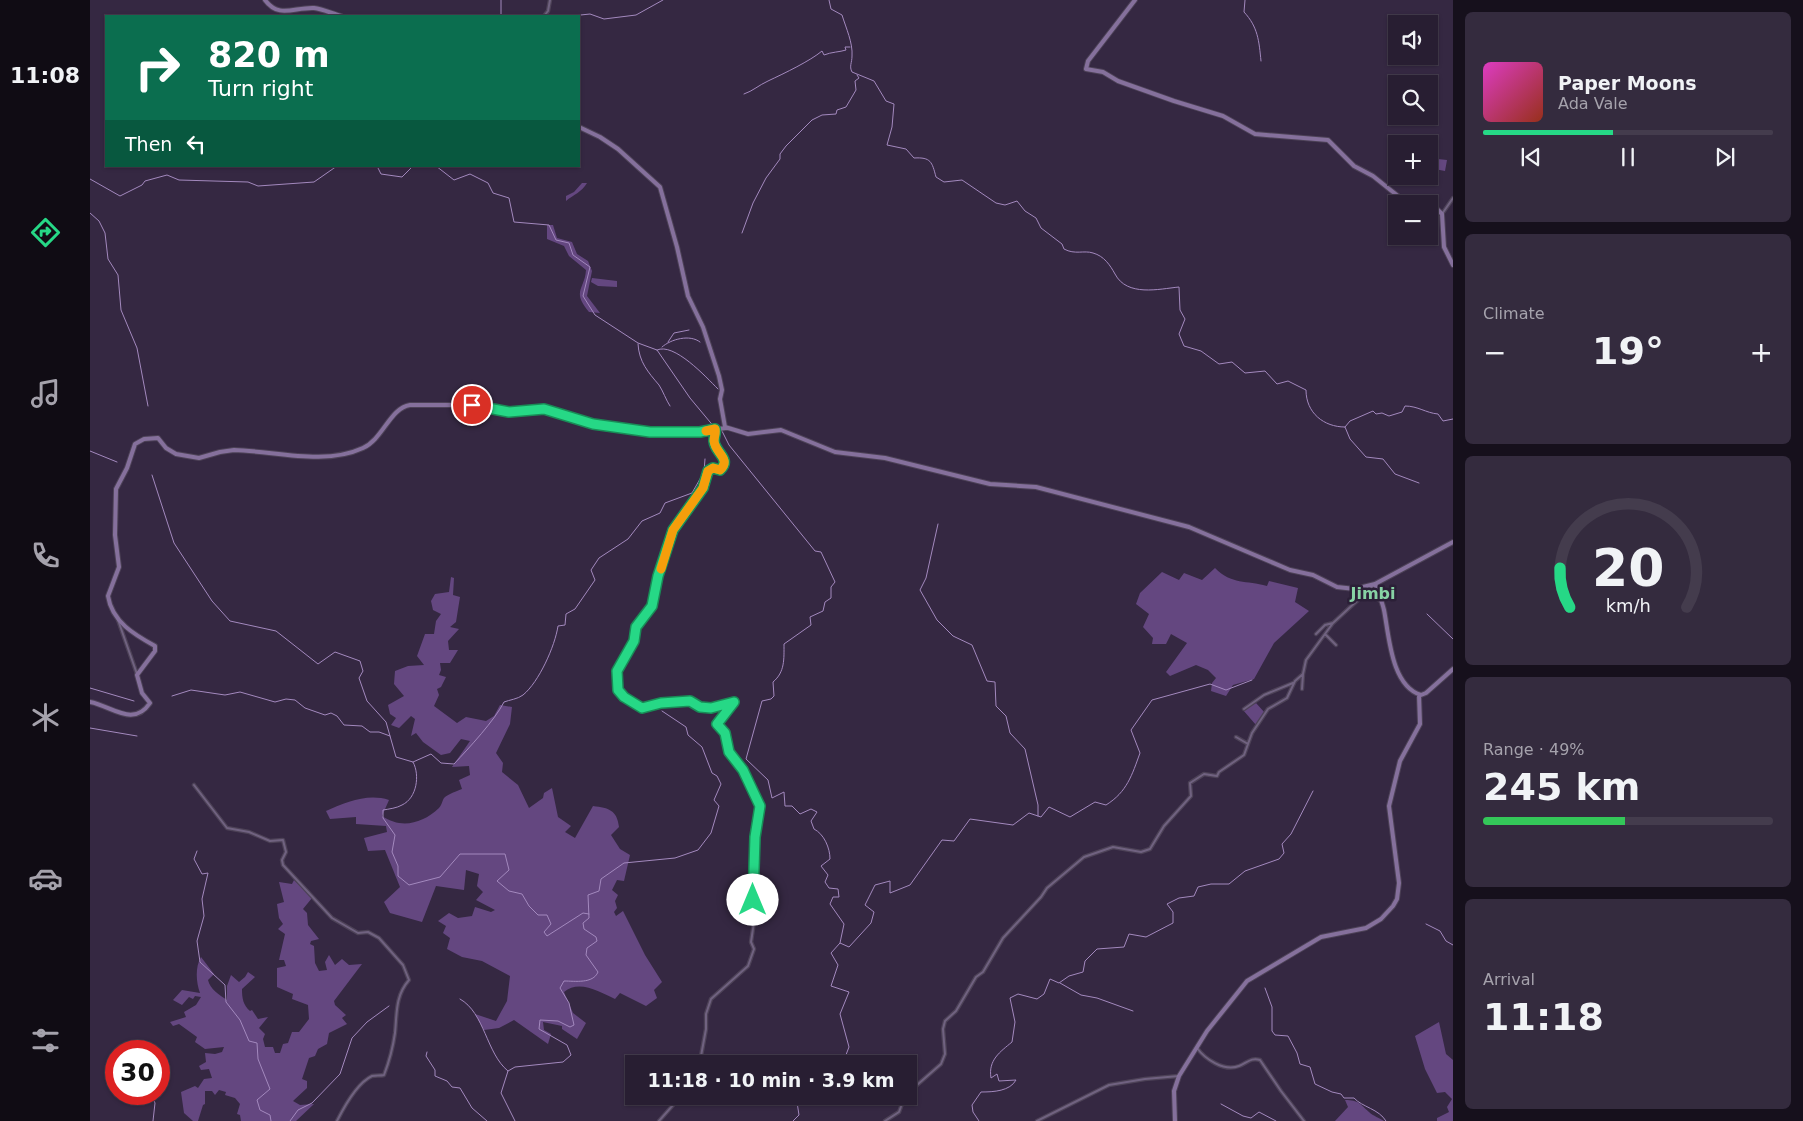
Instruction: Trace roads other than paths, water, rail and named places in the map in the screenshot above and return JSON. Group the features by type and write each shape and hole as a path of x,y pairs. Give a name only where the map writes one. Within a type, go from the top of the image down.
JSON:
{"street":[{"path":"265,0 271,7 280,12 313,8 338,15"},
{"path":"545,15 548,11 550,0"},
{"path":"1135,0 1088,61 1086,69 1103,72 1118,81 1215,113 1253,133 1328,140 1354,166 1380,181 1397,195"},
{"path":"580,127 600,137 618,149 660,187 677,247 688,296 703,327 718,372 722,390 720,399 723,423 727,428"},
{"path":"1453,198 1442,214 1444,247 1453,265"},
{"path":"1438,210 1442,214"},
{"path":"90,702 122,713 140,714 149,701 142,692 108,593 120,567 115,535 116,491 127,468 133,446 138,441 158,438 166,448 176,454 199,458 234,450 334,456 356,451 371,443 396,412 407,406 478,405 507,412 533,409 552,410 593,424 640,430 695,432 727,428 748,434 781,430 835,452 885,458 990,484 1034,486 1108,507 1161,518 1215,536 1290,570 1313,576 1337,587 1366,592 1380,600"},
{"path":"700,1055 706,1028 706,1014 711,999 748,966 754,949 751,942 754,922 753,860 760,806 743,770 729,752 725,733 717,724 734,702 711,708 700,707 690,701 661,703 642,708 620,692 617,676 627,651 634,641 636,627 652,606 658,576 673,530 703,488 708,471 713,468 720,470 725,465 725,461 715,444 715,429"},
{"path":"1302,689 1306,660 1333,623 1375,584 1453,542"},
{"path":"1356,589 1375,584"},
{"path":"1175,1121 1174,1091 1179,1076 1197,1048 1247,981 1321,937 1366,928 1381,919 1397,899 1399,883 1389,806 1400,761 1420,724 1419,695 1402,677 1395,665 1375,584"},
{"path":"117,617 136,636 156,646 155,651 137,675"},
{"path":"1316,634 1325,624 1333,623"},
{"path":"1325,634 1336,645"},
{"path":"1419,695 1433,688 1453,669"},
{"path":"1244,709 1264,695 1295,681 1303,674"},
{"path":"917,1085 941,1064 945,1054 943,1029 945,1022 956,1010 976,977 983,972 1003,938 1041,898 1047,888 1084,857 1108,848 1141,852 1150,849 1164,826 1191,796 1190,783 1204,774 1216,776 1244,755 1252,733 1268,709 1287,698 1295,681"},
{"path":"1236,737 1248,744"},
{"path":"194,785 227,828 249,832 270,840 283,840 286,852 282,860 284,865 332,918 358,933 368,932 379,938 406,969 409,980 402,990 398,1003 392,1050 384,1075 371,1077 356,1091 344,1105 337,1121"},
{"path":"1197,1048 1212,1062 1225,1066 1237,1067 1254,1058 1260,1060 1280,1091 1304,1121"},
{"path":"1037,1121 1109,1085 1145,1078 1179,1076"},
{"path":"659,1121 673,1105"},
{"path":"885,1121 899,1112 902,1105"}],"waterway":[{"path":"501,0 501,15"},
{"path":"580,15 590,14 604,19 636,15 663,0"},
{"path":"829,0 831,9 842,15 849,36 852,51 852,72 874,81 886,101 894,104 892,127 887,145 906,149 914,158 924,158 932,164 936,177 944,182 962,180 996,203 1005,205 1017,201 1025,211 1036,218 1041,228 1062,244 1064,249 1072,252 1097,254 1109,264 1120,281 1127,286 1144,290 1179,287 1180,310 1185,319 1179,334 1184,346 1201,351 1219,364 1232,362 1245,373 1265,371 1277,384 1288,381 1306,390 1309,405 1313,412 1323,421 1345,427 1350,439 1366,457 1383,459 1395,474 1419,483"},
{"path":"1245,0 1244,12 1255,29 1261,61"},
{"path":"744,94 804,63 822,51 824,55 846,50 845,47 850,47"},
{"path":"742,233 753,203 766,178 780,159 780,154 812,120 822,115 836,114 837,110 846,107 856,90 855,81 859,78 857,75"},
{"path":"90,179 120,196 142,185 145,181 167,175 179,180 248,182 258,186 314,182 336,167"},
{"path":"378,167 381,174 402,177 412,167"},
{"path":"437,167 454,180 470,174 488,183 493,193 509,198 514,222 549,225 556,240 569,243 573,255 590,267 583,296 595,315 638,343 657,350 690,398 715,428"},
{"path":"90,213 99,221 105,233 108,259 118,275 121,310 137,348 148,406"},
{"path":"668,342 674,333 689,330"},
{"path":"662,347 681,338 691,338 700,342"},
{"path":"638,344 642,361 659,385 670,406"},
{"path":"657,350 664,349 681,356 698,369 718,389"},
{"path":"1345,427 1350,421 1373,411 1376,414 1382,413 1389,416 1402,412 1405,406 1438,414 1443,421 1453,419"},
{"path":"722,431 729,445 815,551 821,552 835,582 831,587 831,598 825,602 823,611 810,617 811,625 784,644 782,670 773,682 774,696 771,699 762,701 746,759 768,780 772,798 784,792 785,806 792,806 800,814 811,809 817,812 811,821 814,829 818,831 826,842 829,850 830,859 821,866 828,875 825,882 829,888 838,889 839,897 833,897 830,904 844,924 840,943"},
{"path":"90,451 117,462"},
{"path":"413,762 431,754 441,763 454,764 488,725 504,702 521,696 529,689 545,663 554,643 558,626 565,625 566,614 575,609 595,580 591,570 599,558 628,539 642,521 660,513 665,503 692,493 704,472 705,459"},
{"path":"152,475 174,543 212,601 230,621 276,631 318,664 335,652 360,661 363,671 359,678 367,701 386,722 396,757 413,762 415,767 417,779 411,797 407,802 398,807 383,810 383,818 395,835 392,852 398,866 398,876 409,885 440,877 460,854 505,854 509,870 497,881 509,891 522,894 529,906 538,915 547,915 551,924 544,932 547,936 583,913 589,914"},
{"path":"938,524 926,578 920,590 937,620 953,636 972,645 987,681 995,682 996,706 1006,716 1010,733 1025,749 1038,805 1038,816"},
{"path":"1427,614 1453,639"},
{"path":"846,1055 849,1047 840,1014 849,992 831,986 838,965 831,953 840,943 849,947 871,923 874,912 865,905 875,885 890,881 890,893 910,885 942,840 954,841 970,819 1013,825 1029,813 1041,817 1049,807 1070,817 1095,802 1106,805 1124,789 1131,776 1140,753 1131,730 1152,700 1210,684 1226,690 1252,680"},
{"path":"90,688 134,701"},
{"path":"172,696 191,690 225,695 240,692 275,702 286,699 295,700 305,708 325,715 331,713 337,716 344,725 362,726 370,732 379,732 390,736"},
{"path":"508,1071 515,1067 563,1062 571,1055 567,1045 539,1029 540,1020 558,1021 570,1027 574,1025 569,1003 560,988 564,981 588,980 596,976 598,972 586,955 587,948 597,941 596,937 584,929 583,923 589,918 588,895 599,891 601,879 624,863 675,858 698,850 711,833 719,806 714,800 721,784 717,776 712,773 702,747 688,735 686,727 662,711"},
{"path":"90,728 137,736"},
{"path":"979,1121 973,1112 972,1105 981,1092 1006,1089 1016,1080 999,1081 997,1074 991,1078 993,1061 1012,1042 1015,1022 1010,998 1018,994 1037,999 1044,994 1050,979 1059,983 1069,976 1083,972 1085,961 1097,949 1124,947 1129,934 1146,937 1173,923 1173,912 1167,904 1179,898 1194,896 1198,887 1211,884 1229,884 1245,871 1279,859 1284,853 1282,844 1291,834 1313,791"},
{"path":"197,851 194,859 202,874 208,873 202,899 204,916 197,941 200,962 225,985 226,1002 240,1020 249,1041 257,1043 258,1059 270,1089 257,1100 260,1110 270,1115 271,1121"},
{"path":"1426,924 1440,931 1446,941 1453,945"},
{"path":"1060,983 1081,995 1097,998 1133,1011"},
{"path":"1265,988 1272,1007 1272,1031 1275,1035 1288,1036 1297,1053 1300,1064 1310,1067 1315,1084 1341,1094 1344,1098 1354,1098 1379,1114 1386,1121"},
{"path":"460,999 475,1014 495,1054 508,1071 501,1093 515,1121"},
{"path":"290,1121 298,1110 312,1103 340,1074 352,1038 367,1022 389,1006"},
{"path":"427,1052 426,1056 435,1070 435,1076 447,1081 452,1087 460,1088 472,1108 487,1121"},
{"path":"1221,1104 1243,1116 1251,1118 1259,1112 1276,1121"},
{"path":"153,1121 155,1105"},
{"path":"793,1121 799,1115 797,1105"}],"district":[{"name":"Jimbi","path":"1373,593"}]}
